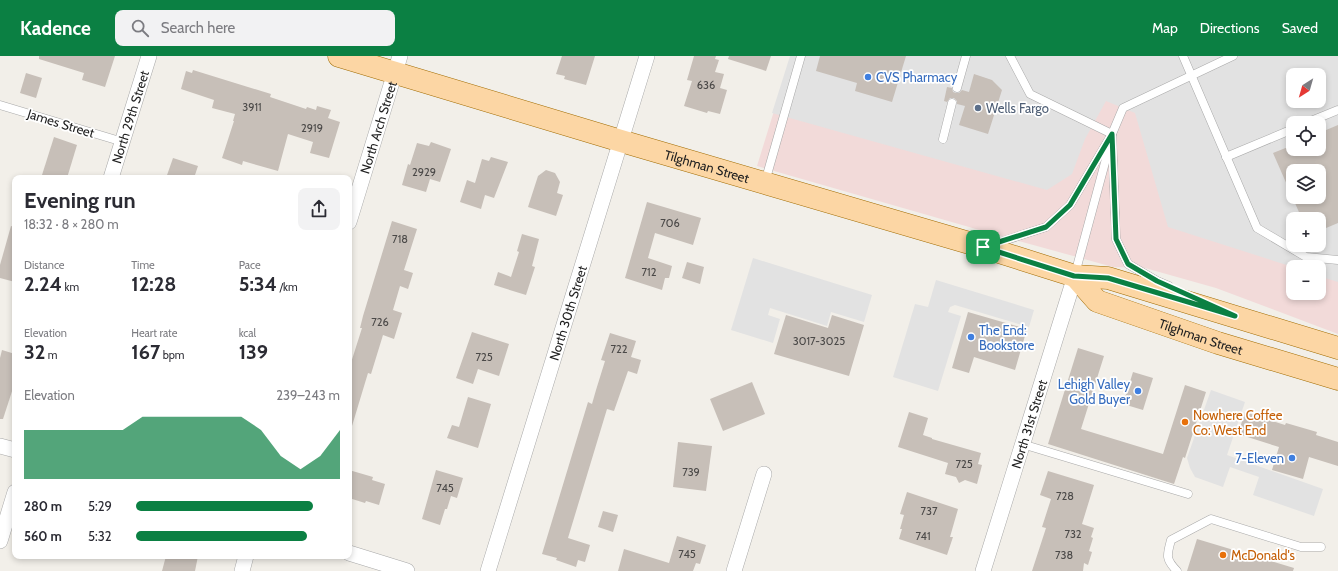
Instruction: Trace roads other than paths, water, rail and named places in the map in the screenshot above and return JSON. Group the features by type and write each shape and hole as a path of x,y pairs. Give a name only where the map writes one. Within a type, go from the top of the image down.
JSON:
{"main road":[{"name":"Tilghman Street","path":"339,56 397,64 621,141 983,247 1074,276 1108,278 1338,348"},
{"name":"Tilghman Street","path":"1074,276 1097,302 1218,343 1338,379"}],"street":[{"name":"North 29th Street","path":"112,175 149,56"},
{"name":"North 30th Street","path":"488,571 647,56"},
{"name":"North Arch Street","path":"352,212 397,64"},
{"name":"North 31st Street","path":"983,571 1074,276"},
{"path":"0,446 12,449"},
{"path":"734,571 764,474"},
{"path":"0,541 12,502"},
{"path":"352,554 407,571"},
{"path":"242,571 245,559"}],"lane":[{"path":"764,183 801,56"},
{"path":"957,88 966,56"},
{"path":"1010,56 1030,94 1112,134"},
{"path":"1183,56 1257,228 1306,257 1338,260"},
{"path":"983,247 1046,227 1070,205 1112,134 1123,108 1233,56"},
{"path":"943,139 952,103"},
{"name":"James Street","path":"0,105 123,142"},
{"path":"1323,116 1338,110"},
{"path":"1226,157 1286,132"},
{"path":"1074,276 1112,134"},
{"path":"1112,134 1116,239 1128,264 1157,281 1235,316"},
{"path":"1022,444 1188,494"},
{"path":"1177,571 1169,563 1167,554 1171,540 1211,519 1301,547 1321,547"}],"place":[{"name":"CVS Pharmacy","path":"868,77"},
{"name":"Wells Fargo","path":"978,108"},
{"name":"The End: Bookstore","path":"971,337"},
{"name":"Lehigh Valley Gold Buyer","path":"1138,391"},
{"name":"Nowhere Coffee Co: West End","path":"1185,422"},
{"name":"7-Eleven","path":"1292,458"},
{"name":"McDonald's","path":"1223,555"}]}
